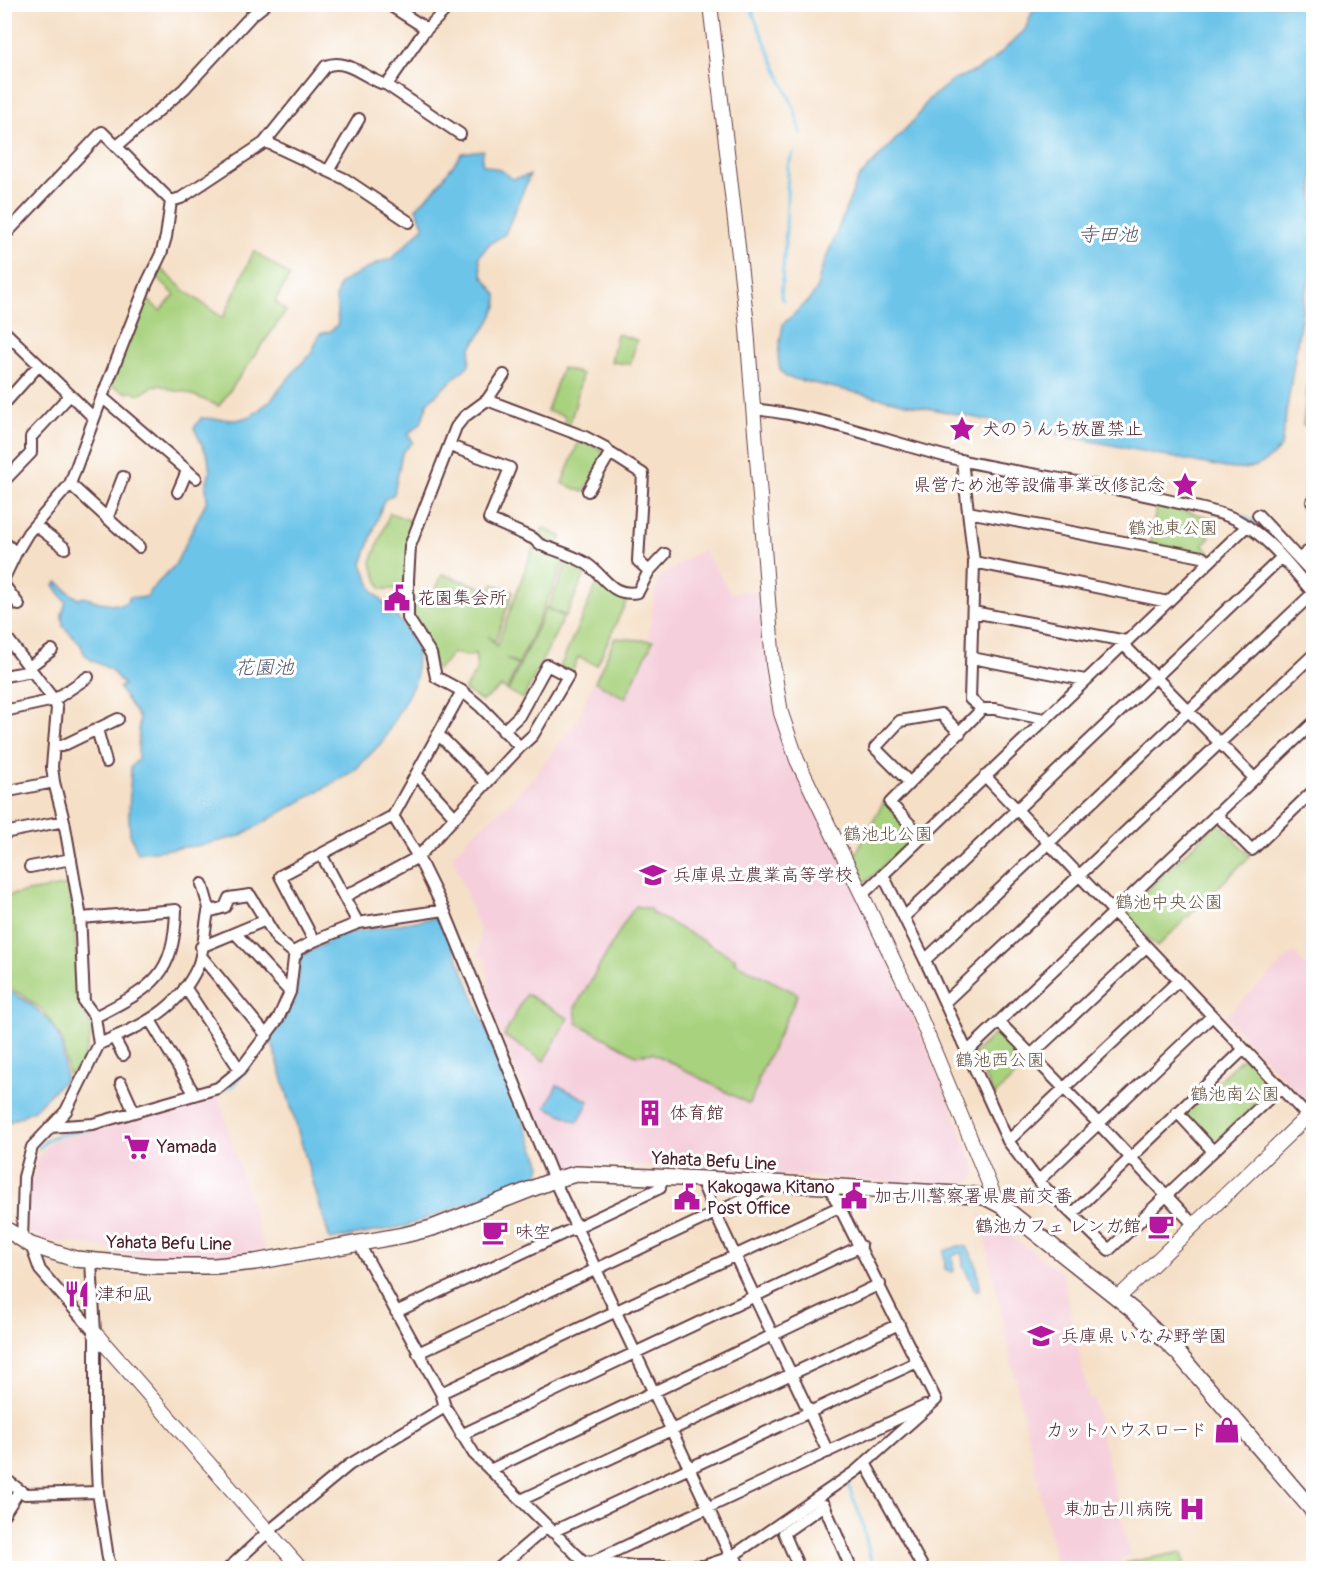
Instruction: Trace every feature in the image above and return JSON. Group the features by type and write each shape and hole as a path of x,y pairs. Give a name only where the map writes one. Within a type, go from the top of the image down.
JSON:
{"main road":[{"name":"Yahata Befu Line","path":"4,1228 26,1242 58,1255 91,1262 152,1266 215,1266 255,1262 359,1244 432,1228 554,1180 576,1174 763,1182 975,1195 997,1203 1118,1298 1178,1353 1314,1512"}],"street":[{"path":"117,146 184,89 251,16 266,4"},
{"path":"388,4 427,29"},
{"path":"387,85 427,29 451,4"},
{"path":"710,4 746,316 773,664 781,713 797,760 916,1007 997,1203"},
{"path":"171,201 181,198 266,142 326,66 334,63 343,63 387,85 460,134"},
{"path":"328,171 359,119"},
{"path":"4,236 102,132 171,201"},
{"path":"266,142 345,179 409,222"},
{"path":"4,578 16,553 35,525 70,484 102,397 160,254 166,237 171,201"},
{"path":"4,331 94,418"},
{"path":"4,404 39,364"},
{"path":"504,375 487,400 464,417 456,427 410,546 408,618 431,654 436,677 462,691 520,747"},
{"path":"4,481 31,453 31,437 70,395"},
{"path":"102,397 196,478"},
{"path":"487,400 585,437 606,448 643,474 638,561 649,571"},
{"path":"753,410 787,412 962,460 1165,500 1223,515 1237,520 1262,537 1313,593 926,960"},
{"path":"450,446 510,468 489,519 534,539 538,544 587,564 615,589 629,594 638,592 649,571 665,554"},
{"path":"588,490 610,453"},
{"path":"962,460 974,562 970,699 982,710"},
{"path":"178,492 187,471"},
{"path":"107,519 123,477"},
{"path":"70,484 139,547"},
{"path":"968,512 1202,557 1209,562"},
{"path":"1258,515 1314,575"},
{"path":"35,525 65,548"},
{"path":"862,894 1247,526"},
{"path":"4,542 16,553"},
{"path":"1299,559 1314,546"},
{"path":"904,917 1282,557"},
{"path":"974,562 1168,602"},
{"path":"4,585 19,605"},
{"path":"973,612 1125,642 1156,678 1254,778"},
{"path":"4,634 10,650 30,669 54,700 57,708 52,767 81,918 84,1002 94,1017 99,1044 66,1111 32,1147 24,1177 26,1242 40,1270 300,1569"},
{"path":"4,676 30,669 52,650"},
{"path":"945,1002 1314,654"},
{"path":"972,658 1085,680"},
{"path":"344,897 418,857 533,735 568,676 547,665 519,716 503,731"},
{"path":"4,711 54,700 88,677"},
{"path":"314,941 280,876 393,816 462,691"},
{"path":"921,836 890,803 982,710 995,709 1044,719"},
{"path":"910,783 875,748 900,721 941,714 960,733"},
{"path":"54,746 62,746 118,719"},
{"path":"968,1051 1314,722"},
{"path":"97,729 106,762"},
{"path":"438,734 487,783"},
{"path":"416,774 455,817"},
{"path":"985,776 1280,1088 1311,1116 1193,1224 1118,1298"},
{"path":"4,792 54,782"},
{"path":"1216,814 1252,850 1314,790"},
{"path":"393,816 418,857 444,910 554,1180 708,1508 740,1569"},
{"path":"10,834 64,821"},
{"path":"321,854 358,923"},
{"path":"30,867 71,859"},
{"path":"884,875 926,960 1008,1141 1038,1181 1108,1250 1280,1088"},
{"path":"99,1044 150,1020 171,1006 185,987 198,966 209,908 202,884"},
{"path":"208,912 225,908 229,898 250,895 277,939 296,955"},
{"path":"81,918 176,910 173,947 168,961 155,980 137,995 94,1017"},
{"path":"50,1127 93,1124 218,1088 240,1070 278,1019 290,992 297,950 358,923 444,910"},
{"path":"201,951 266,920"},
{"path":"235,933 290,992"},
{"path":"1032,1054 1146,946"},
{"path":"201,951 267,1036"},
{"path":"1008,1141 1179,980"},
{"path":"185,987 240,1070"},
{"path":"1038,1181 1212,1016"},
{"path":"150,1020 195,1095"},
{"path":"999,1022 1193,1224"},
{"path":"114,1038 123,1055"},
{"path":"1072,1214 1244,1049"},
{"path":"121,1083 134,1112"},
{"path":"1177,1112 1213,1151"},
{"path":"396,1312 660,1188 661,1177"},
{"path":"704,1179 704,1187 715,1213 828,1452"},
{"path":"418,1353 762,1191 763,1182"},
{"path":"829,1186 936,1400"},
{"path":"441,1393 841,1206"},
{"path":"359,1244 441,1393 445,1407 474,1454 586,1564 704,1566 733,1556 865,1463 936,1400"},
{"path":"461,1435 861,1246"},
{"path":"91,1262 95,1333 98,1492 111,1569"},
{"path":"490,1470 880,1284"},
{"path":"521,1500 899,1324"},
{"path":"499,1569 550,1529 690,1468 917,1362"},
{"path":"586,1564 936,1400"},
{"path":"229,1569 268,1532 349,1465 445,1407"},
{"path":"865,1463 923,1569"},
{"path":"4,1478 20,1491 31,1494 98,1492"},
{"path":"4,1514 20,1491"},
{"path":"799,1569 784,1533 824,1505 848,1566"}],"shaded area":[{"name":"兵庫県立農業高等学校","path":"703,549 731,593 762,590 774,703 934,1063 977,1173 968,1183 904,1183 632,1165 596,1164 563,1168 554,1162 487,1000 489,989 486,959 478,956 480,931 452,855 475,831 507,805 535,775 578,718 593,682 625,699 655,640 648,636 657,579"},
{"path":"1294,952 1313,973 1314,1093 1308,1098 1302,1098 1225,1017"},
{"path":"218,1095 265,1251 214,1258 138,1256 91,1245 42,1239 27,1231 28,1181 36,1175 36,1160 50,1142"},
{"name":"兵庫県 いなみ野学園","path":"979,1212 1062,1273 1089,1400 1094,1401 1130,1556 1120,1559 1122,1568 1042,1568 1056,1565"}],"green space":[{"path":"254,251 290,276 275,301 286,311 219,406 183,391 175,391 160,385 139,395 109,385 144,296 160,311 175,295 153,274 158,266 184,290 223,318"},
{"path":"617,334 637,340 630,364 611,362"},
{"path":"1313,338 1313,428 1303,425"},
{"path":"562,368 582,374 569,425 564,424 565,416 547,411"},
{"path":"580,438 606,452 584,492 562,483"},
{"name":"鶴池東公園","path":"1157,504 1216,519 1204,531 1210,538 1203,544 1209,551 1206,554 1150,543"},
{"path":"390,513 417,523 405,589 381,589 371,562"},
{"path":"543,528 562,537 556,549 539,539"},
{"path":"534,545 566,558 519,664 506,658 518,665 507,690 501,687 482,701 464,690 477,670 475,653 469,656 453,653 437,670 413,621 409,599 430,605 442,574 489,590 493,584 513,592 495,642 488,636 497,646"},
{"path":"571,561 588,568 566,616 548,608 565,568"},
{"path":"599,579 629,595 597,665 578,657 572,672 560,667"},
{"path":"546,608 564,617 523,699 508,691"},
{"path":"615,638 653,641 625,698 595,682"},
{"name":"鶴池北公園","path":"884,801 913,832 914,837 867,881 862,882 852,861"},
{"name":"鶴池中央公園","path":"1220,824 1250,856 1157,947 1126,916 1125,911 1215,825"},
{"path":"68,885 74,918 79,1003 90,1025 91,1037 80,1067 68,1074 63,1041 43,1010 5,987 5,896"},
{"path":"636,906 650,909 652,913 736,959 734,962 798,994 758,1079 758,1085 749,1104 653,1053 636,1055 577,1023 575,1008"},
{"path":"526,994 568,1018 544,1061 504,1036"},
{"name":"鶴池西公園","path":"1000,1029 1031,1060 994,1096 974,1053"},
{"name":"鶴池南公園","path":"1241,1059 1248,1059 1273,1084 1272,1089 1218,1140 1210,1141 1201,1132 1204,1130 1186,1116 1186,1111"},
{"path":"1182,1552 1185,1568 1126,1568 1125,1563"}],"water":[{"name":"寺田池","path":"1035,5 1313,5 1313,269 1304,299 1281,447 1263,463 1243,469 1226,468 912,405 786,377 779,366 778,352 783,324 816,291 821,271 858,179 916,118 928,100 955,79 992,61 1025,30"},
{"name":"花園池","path":"483,150 482,164 502,171 513,179 530,175 505,234 489,244 479,257 482,275 497,295 497,306 489,323 471,347 469,365 428,402 421,423 408,434 413,442 402,453 394,494 384,500 362,564 373,591 403,624 417,650 416,680 383,741 354,771 240,836 202,845 138,853 130,834 129,816 131,767 138,759 139,718 119,688 124,685 110,669 91,660 84,653 81,645 63,626 62,614 66,602 54,585 57,582 79,599 84,597 120,605 127,602 130,597 148,596 149,592 175,565 207,500 206,485 210,472 208,457 194,428 201,418 237,420 251,416 270,401 311,354 320,334 331,331 338,324 336,297 340,283 380,262 391,259 424,227 416,208 435,189 462,153"},
{"path":"433,918 443,921 541,1165 538,1177 406,1226 330,1240 271,1039 294,1004 301,956 342,934"},
{"path":"5,990 37,1009 50,1023 60,1040 65,1079 34,1110 5,1124"},
{"path":"557,1085 589,1101 578,1122 546,1107"},
{"path":"965,1246 975,1261 979,1290 975,1290 963,1265 962,1253 952,1257 954,1271 945,1269 944,1251"}],"waterway":[{"path":"751,4 754,17 794,108 801,133"},
{"path":"783,300 781,297 788,166 793,153"},
{"path":"1232,510 1264,528"},
{"path":"1307,575 1314,583"},
{"path":"218,1093 233,1085 271,1040"},
{"path":"39,1148 56,1136 90,1129"},
{"path":"847,1482 861,1518 873,1568"}],"place":[{"name":"犬のうんち放置禁止","path":"962,429"},
{"name":"県営ため池等設備事業改修記念","path":"1185,485"},
{"name":"花園集会所","path":"397,598"},
{"name":"兵庫県立農業高等学校","path":"653,875"},
{"name":"体育館","path":"650,1113"},
{"name":"Yamada","path":"137,1147"},
{"name":"加古川警察署県農前交番","path":"854,1196"},
{"name":"Kakogawa Kitano Post Office","path":"687,1197"},
{"name":"鶴池カフェ レンガ館","path":"1161,1226"},
{"name":"味空","path":"495,1232"},
{"name":"津和凪","path":"77,1294"},
{"name":"兵庫県 いなみ野学園","path":"1041,1336"},
{"name":"カットハウスロード","path":"1227,1430"},
{"name":"東加古川病院","path":"1192,1509"}]}
